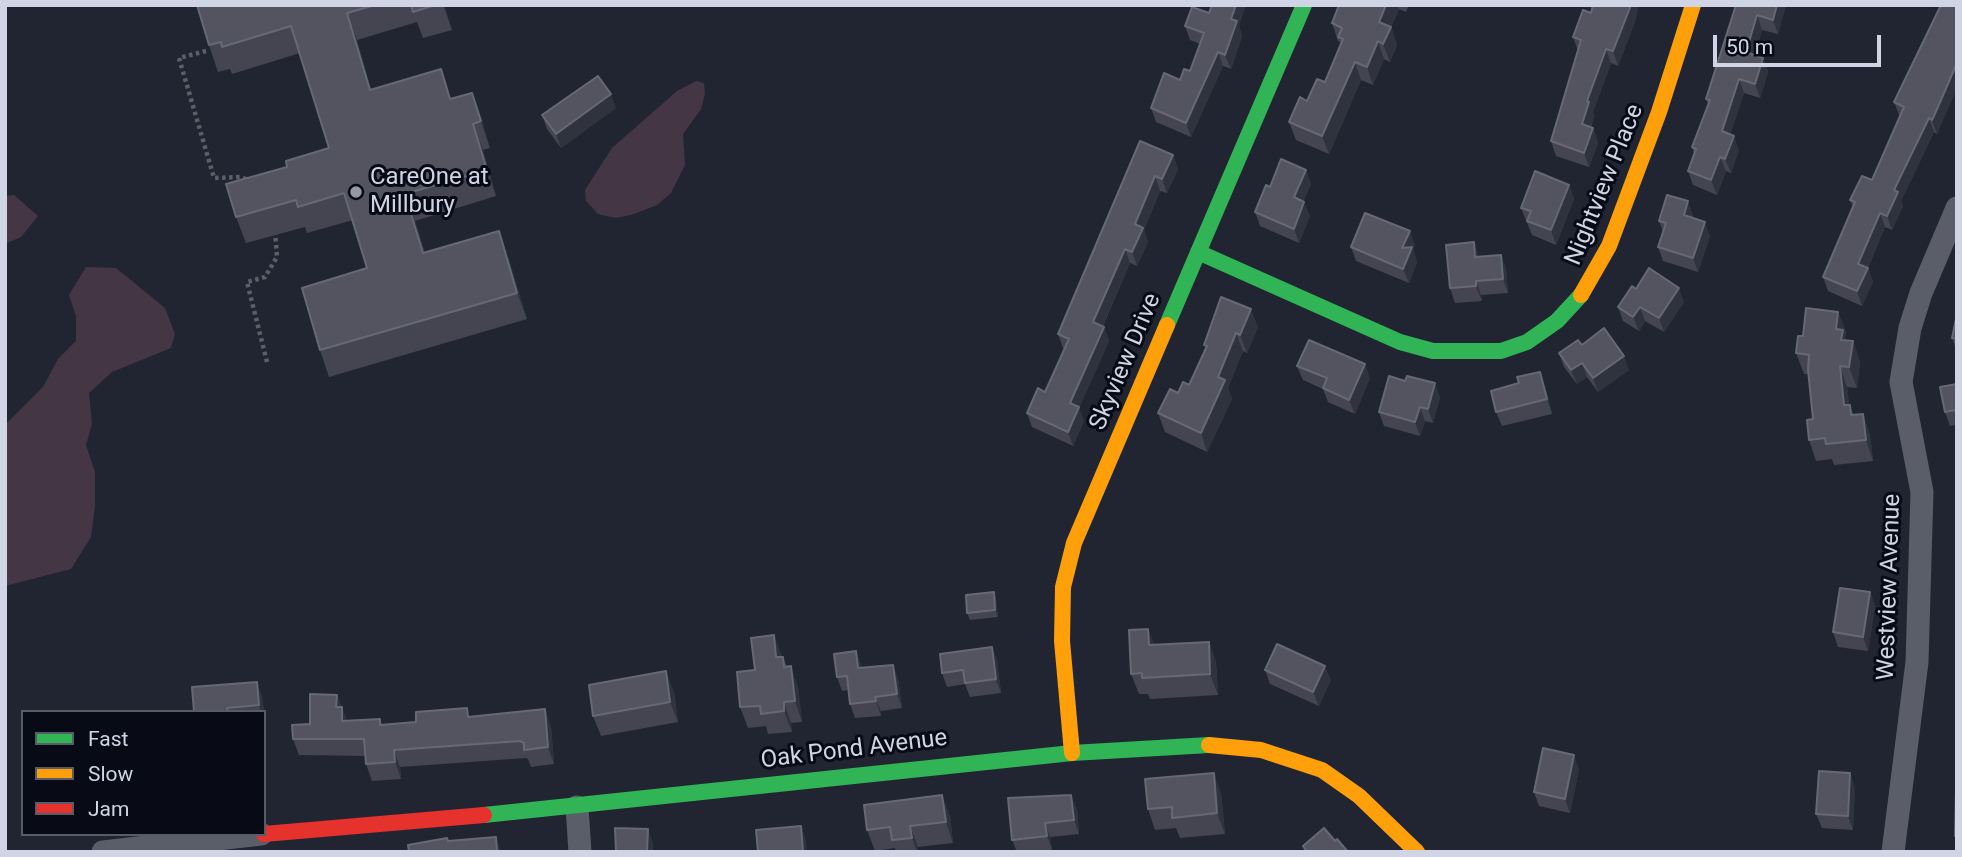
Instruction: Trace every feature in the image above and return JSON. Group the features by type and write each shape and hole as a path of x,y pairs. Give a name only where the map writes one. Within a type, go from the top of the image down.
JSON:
{"street":[{"name":"Skyview Drive","path":"1072,753 1062,641 1063,587 1071,554 1304,5"},
{"name":"Nightview Place","path":"1198,252 1400,342 1433,351 1461,353 1501,351 1527,342 1557,321 1588,288 1609,246 1659,112 1693,5"},
{"name":"Westview Avenue","path":"1893,852 1917,662 1922,492 1901,382 1910,328 1921,293 1957,208"},
{"name":"Oak Pond Avenue","path":"266,834 577,807 1072,753 1212,745 1261,750 1322,770 1359,796 1417,852"},
{"path":"577,807 580,852"},
{"name":"Oak Pond Avenue","path":"103,852 245,836"}],"path":[{"path":"206,51 179,58 214,178 242,177 256,184"},
{"path":"267,362 247,282 265,277 277,257 274,229"}],"shaded area":[{"path":"696,81 704,83 705,94 701,109 683,134 685,165 671,193 657,205 634,214 616,218 598,214 586,201 585,190 612,148 677,91"},
{"path":"14,195 38,216 21,237 5,244 5,196"},
{"path":"86,267 116,268 165,308 175,334 171,348 112,372 89,393 92,424 86,445 95,472 95,506 91,537 71,569 5,586 5,425 43,387 58,359 76,341 76,316 69,295"}],"building":[{"name":"CareOne at Millbury","path":"197,5 375,5 347,13 370,90 441,69 450,99 472,93 481,121 473,124 487,170 405,194 423,253 499,231 517,293 320,350 302,288 367,268 344,193 298,207 296,200 236,217 226,184 287,167 286,161 329,148 291,26 222,47 221,42 209,45"},
{"path":"411,5 435,5 413,12"},
{"path":"1212,5 1236,5 1231,19 1237,21 1225,55 1218,52 1186,123 1151,108 1164,73 1180,80 1184,69 1190,71 1204,33 1185,26 1192,7 1209,13"},
{"path":"1339,5 1386,5 1379,22 1391,27 1383,44 1378,41 1367,67 1355,62 1322,136 1289,122 1300,97 1307,101 1317,79 1325,82 1343,39 1338,37 1342,28 1332,23"},
{"path":"1593,5 1631,5 1613,51 1606,49 1587,101 1589,102 1582,124 1593,128 1584,153 1551,141 1581,40 1573,37 1583,10 1591,13"},
{"path":"1736,5 1777,5 1773,20 1757,15 1746,52 1763,58 1755,84 1739,79 1722,131 1734,136 1725,159 1720,157 1711,180 1688,171 1696,149 1692,147 1710,100 1706,99"},
{"path":"1941,5 1957,5 1957,63 1934,116 1932,120 1929,118 1894,190 1898,192 1887,216 1880,213 1858,264 1868,268 1857,291 1823,277 1855,202 1850,200 1862,176 1872,180 1904,107 1894,102"},
{"path":"598,76 611,94 556,134 542,115"},
{"path":"1140,141 1173,155 1162,179 1155,176 1135,224 1143,228 1132,252 1125,249 1093,322 1104,327 1070,403 1079,407 1068,432 1027,413 1038,388 1045,392 1069,339 1058,334"},
{"path":"1281,159 1306,170 1294,197 1304,202 1294,229 1255,212 1266,185 1270,187"},
{"path":"1535,171 1569,185 1551,230 1527,221 1531,211 1521,208"},
{"path":"1667,195 1688,201 1684,215 1705,222 1693,258 1658,247 1666,223 1659,221"},
{"path":"1365,213 1410,231 1402,248 1412,247 1403,269 1351,247"},
{"path":"1474,242 1475,257 1501,255 1503,279 1476,281 1476,286 1450,288 1446,245"},
{"path":"1649,268 1679,288 1659,318 1640,307 1633,317 1618,307 1632,286 1636,289"},
{"path":"1221,297 1251,309 1240,335 1236,333 1218,377 1225,380 1201,433 1158,413 1170,389 1178,393 1183,382 1189,385 1207,346 1204,345"},
{"path":"1806,308 1838,312 1836,329 1843,330 1841,340 1853,341 1849,367 1840,366 1844,405 1850,405 1851,415 1863,414 1866,440 1826,444 1825,438 1809,440 1807,420 1813,419 1809,355 1796,353 1798,336 1803,336"},
{"path":"1957,314 1957,339 1952,338"},
{"path":"1604,328 1624,356 1593,378 1582,363 1571,370 1559,353 1578,340 1582,345"},
{"path":"1309,340 1365,364 1349,400 1323,388 1327,378 1297,366"},
{"path":"1540,372 1547,399 1496,412 1491,391 1519,383 1517,377"},
{"path":"1389,376 1405,381 1407,376 1435,383 1428,409 1420,407 1415,422 1379,412"},
{"path":"1957,384 1957,417 1955,410 1945,412 1940,387"},
{"path":"1840,588 1870,592 1863,637 1833,632"},
{"path":"994,592 995,610 967,613 966,595"},
{"path":"1148,629 1149,645 1209,642 1210,674 1142,678 1142,673 1131,674 1129,630"},
{"path":"774,635 776,657 783,657 784,667 791,666 795,701 784,702 784,711 761,714 760,706 740,707 737,672 755,670 751,638"},
{"path":"1277,644 1325,666 1313,692 1265,670"},
{"path":"992,647 996,679 965,683 963,670 942,673 940,654"},
{"path":"856,651 858,668 893,665 897,694 875,697 876,701 850,704 847,676 837,677 834,654"},
{"path":"666,671 670,702 593,716 589,685"},
{"path":"257,682 259,705 228,710 194,710 192,687"},
{"path":"310,694 337,695 336,707 342,707 342,721 380,719 380,725 416,722 416,712 467,708 468,717 545,709 548,747 524,750 524,743 520,741 394,750 395,762 366,764 364,739 293,739 292,725 310,724"},
{"path":"1543,748 1574,755 1565,799 1534,792"},
{"path":"1819,771 1850,773 1848,816 1816,814"},
{"path":"1214,773 1217,813 1172,818 1172,807 1148,809 1145,779"},
{"path":"1956,790 1957,836 1955,836"},
{"path":"942,795 946,822 910,826 912,838 892,840 890,827 867,830 864,805"},
{"path":"1071,795 1074,820 1045,823 1047,836 1012,840 1008,798"},
{"path":"801,826 803,852 758,852 756,830"},
{"path":"615,828 648,829 647,852 616,852"},
{"path":"1324,828 1348,852 1307,852 1303,846"},
{"path":"496,837 497,852 409,852 408,845 447,838 448,841"}],"traffic: fast":[{"path":"1167,325 1304,5"},
{"path":"1198,252 1400,342 1433,351 1501,351 1527,342 1557,321 1581,295"},
{"path":"484,815 1072,753 1209,745"}],"traffic: slow":[{"path":"1581,295 1609,246 1659,112 1693,5"},
{"path":"1072,753 1062,641 1063,587 1074,543 1167,325"},
{"path":"1209,745 1261,750 1322,770 1359,796 1417,852"}],"traffic: jam":[{"path":"266,834 484,815"}],"place":[{"name":"CareOne at Millbury","path":"356,192"}]}
